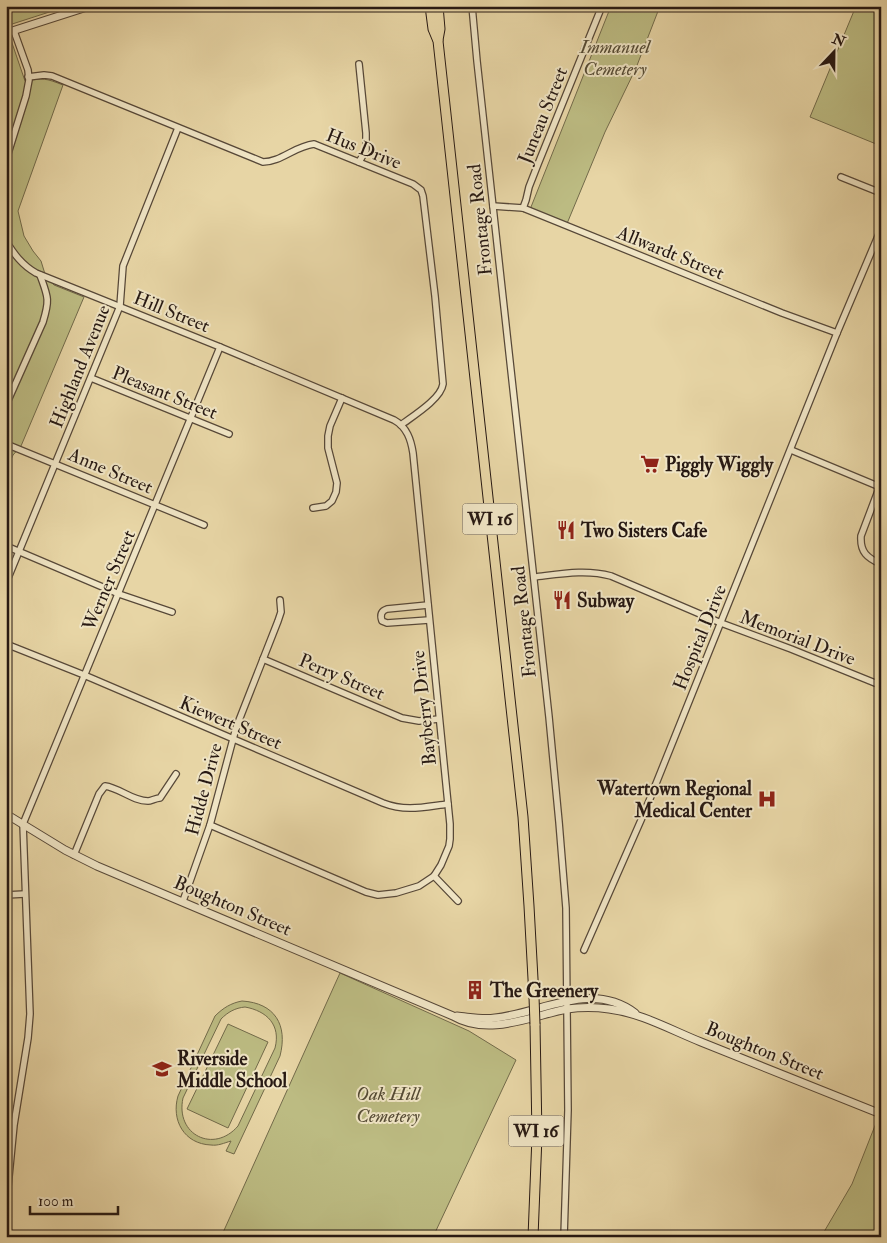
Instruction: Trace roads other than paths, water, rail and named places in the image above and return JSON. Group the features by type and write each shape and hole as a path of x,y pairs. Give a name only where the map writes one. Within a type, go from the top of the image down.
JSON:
{"highway":[{"name":"WI 16","path":"430,6 432,29 438,41"},
{"name":"WI 16","path":"438,6 440,29 438,41 523,817 534,997 536,1136 533,1237"}],"street":[{"path":"6,160 28,87 25,63 10,32 90,6"},
{"name":"Frontage Road","path":"472,6 534,576 566,908 568,1110 564,1237"},
{"name":"Juneau Street","path":"523,208 529,187 602,6"},
{"path":"359,64 366,150 359,162"},
{"name":"Hus Drive","path":"28,76 52,76 262,162 272,162 300,148 314,144 417,186 423,196 443,384 436,397 401,425"},
{"name":"Highland Avenue","path":"6,584 120,306 123,266 178,128"},
{"path":"841,177 881,193"},
{"name":"Allwardt Street","path":"493,206 523,208 782,313 837,333"},
{"name":"Hospital Drive","path":"584,950 645,811 837,333 878,242 881,228"},
{"name":"Hill Street","path":"6,241 22,263 40,275 342,398"},
{"path":"6,405 43,322 46,311 48,300 40,275"},
{"name":"Werner Street","path":"23,824 220,347"},
{"name":"Pleasant Street","path":"91,378 229,434"},
{"path":"313,508 326,506 332,501 336,492 337,483 328,448 328,436 330,426 342,398 394,420 401,425"},
{"name":"Bayberry Drive","path":"401,425 408,435 412,446 448,804 449,846 434,876"},
{"name":"Anne Street","path":"6,444 204,526"},
{"path":"791,450 880,485 862,536 861,546 867,556 881,564"},
{"path":"6,546 119,594 172,612"},
{"name":"Memorial Drive","path":"534,576 586,572 598,572 611,576 722,623 880,685"},
{"name":"Hidde Drive","path":"183,902 210,825 232,739 281,612 280,600"},
{"path":"428,605 387,609 380,615 382,620 387,623 429,620"},
{"name":"Kiewert Street","path":"6,644 84,675 394,807 408,809 448,804"},
{"name":"Perry Street","path":"264,659 402,718 419,721 439,719"},
{"path":"74,855 104,786 111,787 131,797 148,801 160,798 176,774"},
{"name":"Boughton Street","path":"6,814 74,855 97,866 468,1023 492,1025 517,1022 568,1009 589,1008 606,1008 638,1015"},
{"path":"6,1207 14,1126 30,1028 23,824"},
{"path":"210,825 366,892 378,894 396,893 419,886 434,876 458,901"},
{"path":"6,894 25,894"},
{"name":"Boughton Street","path":"453,1016 494,1018 567,1001 588,998 609,1001 622,1004 638,1015 681,1034 881,1114"}],"place":[{"name":"Piggly Wiggly","path":"650,464"},
{"name":"Two Sisters Cafe","path":"566,530"},
{"name":"Subway","path":"562,600"},
{"name":"Watertown Regional Medical Center","path":"767,799"},
{"name":"The Greenery","path":"475,990"},
{"name":"Riverside Middle School","path":"162,1069"}],"park label":[{"name":"Immanuel Cemetery","path":"615,57"},
{"name":"Oak Hill Cemetery","path":"388,1104"}]}
